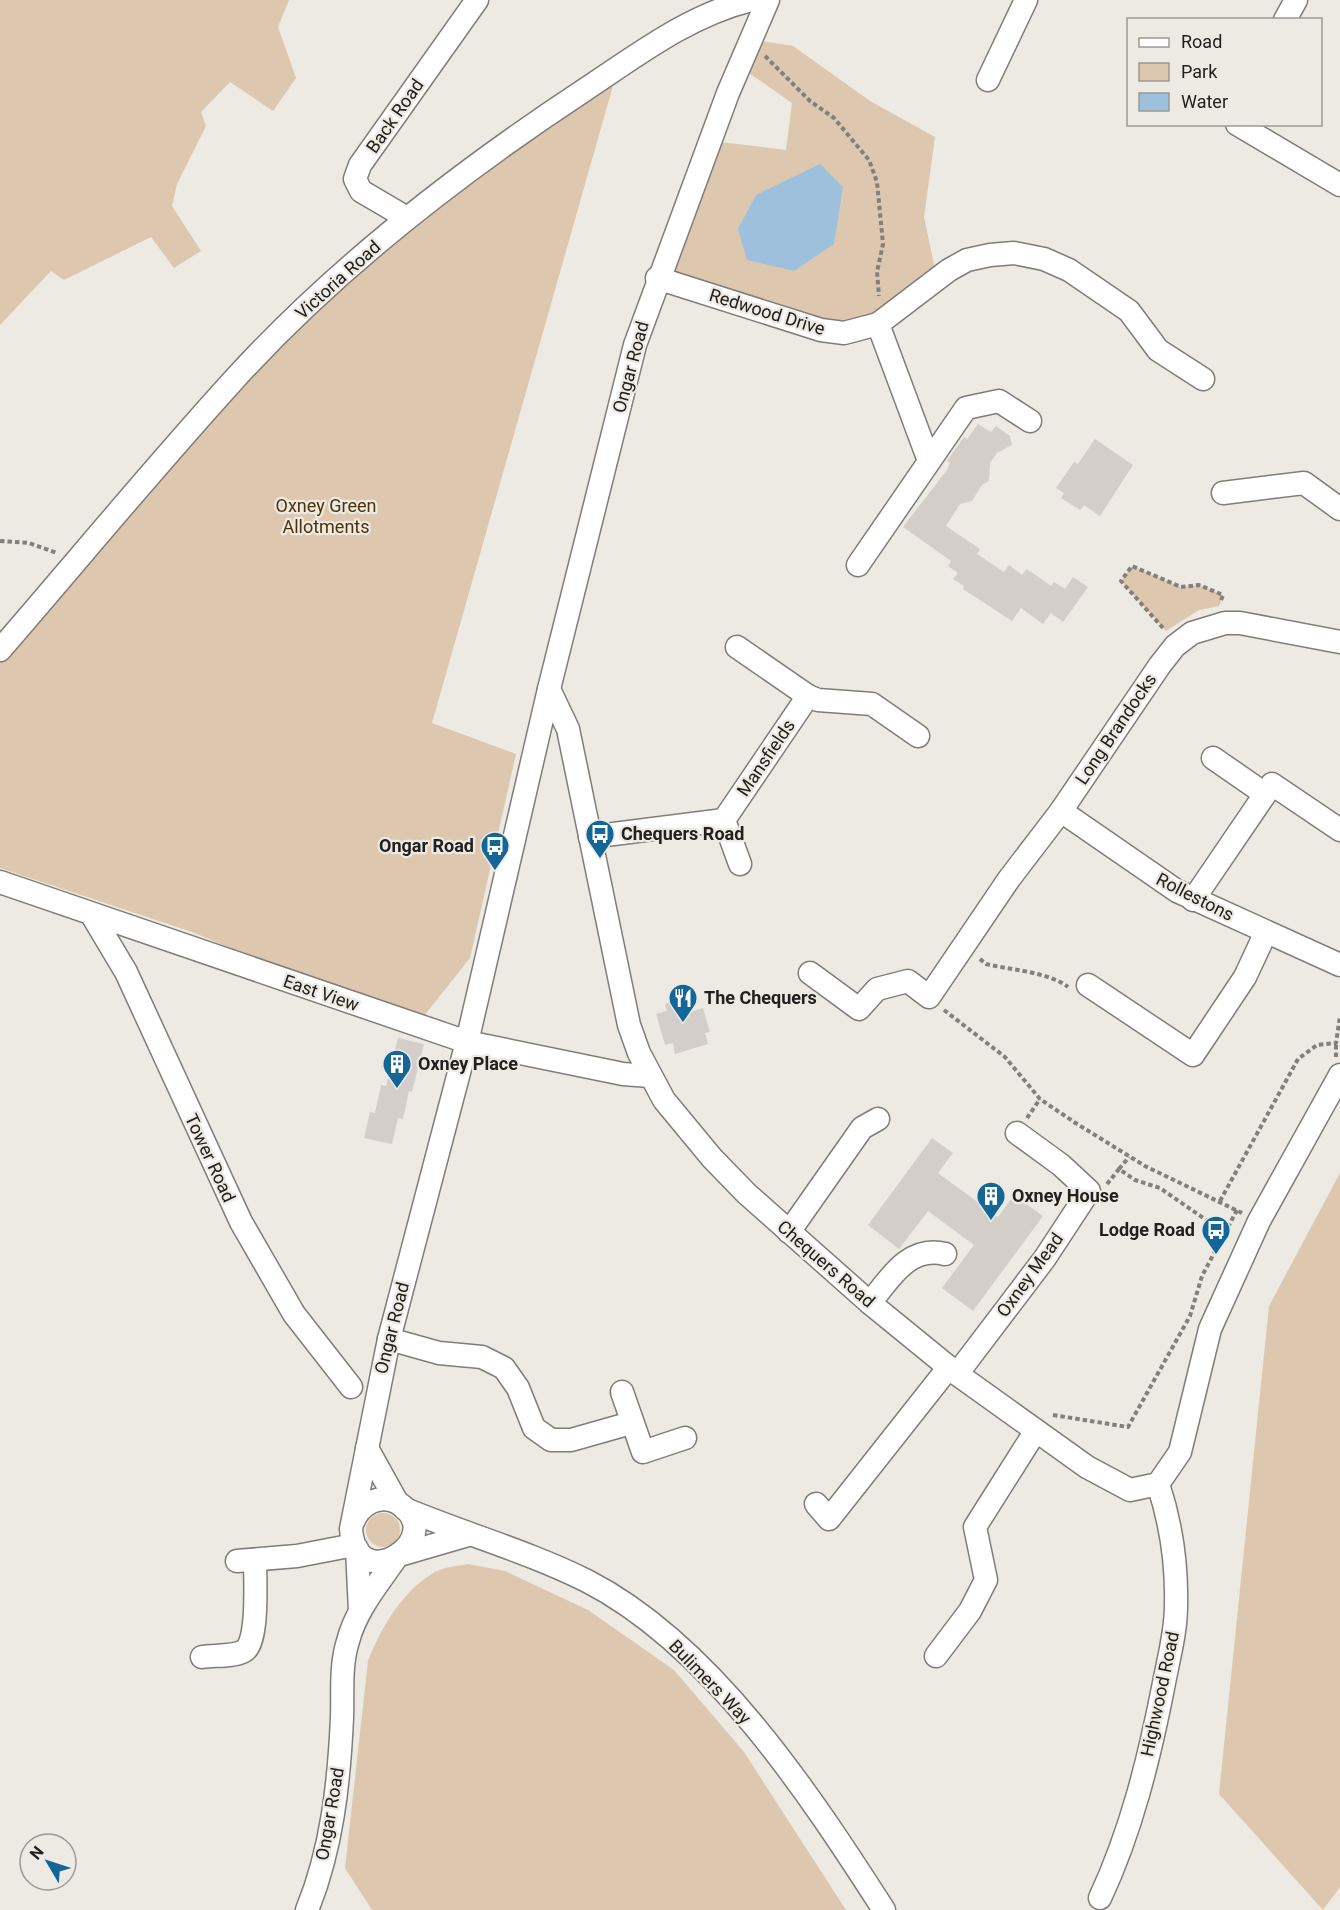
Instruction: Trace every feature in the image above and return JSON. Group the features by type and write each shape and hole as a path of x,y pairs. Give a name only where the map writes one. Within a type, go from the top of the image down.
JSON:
{"street":[{"name":"Victoria Road","path":"0,650 232,382 308,306 407,218 551,112 618,68 707,15 751,0"},
{"name":"Ongar Road","path":"360,1611 353,1522 389,1339 467,1042 549,689 635,345 657,278 768,0"},
{"path":"988,80 1026,0"},
{"path":"1286,18 1296,0"},
{"name":"Back Road","path":"407,218 361,191 354,179 360,165 468,3"},
{"path":"1241,126 1340,185"},
{"name":"Redwood Drive","path":"657,278 821,330 844,333 878,324 949,270 967,260 990,255 1024,255 1044,259 1069,270 1129,311 1158,350 1203,379"},
{"path":"878,324 929,461"},
{"path":"858,565 966,408 999,401 1030,421"},
{"path":"1223,493 1304,483 1340,509"},
{"name":"Long Brandocks","path":"929,997 1175,646 1191,633 1217,624 1240,623 1340,642"},
{"path":"737,647 808,696 828,701 872,704 918,736"},
{"name":"Chequers Road","path":"549,689 568,729 629,1025 650,1076 664,1101 712,1158 789,1232 953,1371 1035,1432 1104,1478 1130,1490 1158,1484"},
{"name":"Mansfields","path":"724,820 808,696"},
{"path":"1213,758 1265,794"},
{"path":"1193,900 1272,784 1340,830"},
{"name":"Rollestons","path":"1061,811 1161,882 1193,900 1340,965"},
{"path":"590,837 724,820 740,864"},
{"name":"East View","path":"0,882 467,1042 623,1074 650,1076"},
{"name":"Tower Road","path":"92,915 126,972 241,1222 294,1314 351,1387"},
{"path":"1088,985 1193,1055 1245,977 1266,932"},
{"path":"810,973 859,1008 878,988 908,981 929,997"},
{"path":"1158,1484 1180,1452 1210,1329 1260,1221 1340,1075"},
{"path":"789,1232 862,1128 878,1119"},
{"path":"1017,1133 1061,1165 1089,1191"},
{"name":"Oxney Mead","path":"816,1504 829,1519 1044,1258 1089,1191"},
{"path":"870,1303 909,1259 934,1251 945,1254"},
{"path":"389,1339 440,1353 482,1357 504,1368 518,1388 534,1428 551,1440 571,1440 632,1423"},
{"path":"622,1392 643,1452 685,1438"},
{"path":"936,1656 970,1611 986,1580 975,1527 1035,1432"},
{"name":"Ongar Road","path":"307,1910 332,1823 342,1715 342,1676 348,1641 360,1611 411,1542 414,1531 411,1518 401,1506 367,1448"},
{"name":"Highwood Road","path":"1100,1898 1115,1865 1135,1804 1156,1723 1172,1642 1176,1607 1174,1563 1168,1513 1158,1484"},
{"path":"353,1522 361,1508 371,1501 386,1499 401,1506"},
{"name":"Bulimers Way","path":"401,1506 588,1582 633,1610 681,1649 728,1697 785,1765 841,1843 884,1910"},
{"path":"202,1657 236,1653 245,1650 250,1644 254,1632 246,1560 297,1556 356,1547 374,1561 399,1556 468,1535"}],"path":[{"path":"751,40 810,101 834,118 869,160 877,182 883,244 877,272 880,295 878,324"},
{"path":"0,541 29,543 78,561"},
{"path":"1175,646 1166,631 1121,581 1132,566 1181,587 1199,585 1223,595 1217,624"},
{"path":"962,951 986,964 1038,976 1054,977 1071,989 1088,985"},
{"path":"929,997 1005,1057 1040,1099 1129,1157 1260,1221"},
{"path":"1220,1201 1298,1059 1317,1045 1336,1043 1340,1016"},
{"path":"1089,1191 1107,1184 1129,1157"},
{"path":"1119,1169 1135,1180 1160,1188 1225,1233"},
{"path":"1051,1415 1128,1427 1190,1316 1202,1276 1237,1210"}],"green space":[{"path":"0,0 289,0 278,27 296,78 273,111 230,82 201,112 206,126 177,184 172,206 201,251 174,268 151,237 64,280 51,271 0,325"},
{"path":"762,41 793,46 870,101 935,137 924,217 937,279 857,324 819,319 664,275 721,142 786,150 792,103 749,73"},
{"name":"Oxney Green Allotments","path":"618,68 432,723 516,754 470,958 416,1026 192,932 0,868 0,650 308,306"},
{"path":"1132,566 1181,587 1199,585 1223,595 1219,606 1199,610 1166,631 1121,581"},
{"path":"1340,1173 1340,1887 1323,1910 1219,1794 1269,1306"},
{"path":"383,1513 395,1518 400,1530 395,1542 383,1547 371,1542 366,1530 371,1518"},
{"path":"468,1564 505,1571 588,1610 674,1670 744,1752 846,1910 372,1910 345,1868 368,1661 386,1623 412,1589 439,1570"}],"water":[{"path":"820,164 843,187 834,244 794,271 747,260 738,229 756,195"}],"building":[{"path":"978,424 991,432 996,426 1010,436 1012,445 997,453 990,463 989,481 982,485 972,501 960,504 946,526 980,549 977,554 1004,572 1009,565 1022,575 1027,569 1051,586 1054,582 1065,589 1073,577 1088,587 1063,622 1051,613 1043,624 1021,608 1012,621 963,589 964,586 953,579 958,573 948,566 951,561 903,527 947,470 950,463 947,461 964,437 967,439"},
{"path":"1095,439 1133,465 1100,516 1084,505 1080,510 1061,498 1064,493 1056,488 1074,462 1078,464"},
{"name":"The Chequers","path":"682,998 687,1013 703,1008 710,1032 705,1033 708,1044 675,1054 673,1043 665,1045 656,1014 667,1011 665,1004"},
{"name":"Oxney Place","path":"398,1038 424,1044 412,1092 409,1091 403,1119 398,1118 392,1144 364,1138 370,1112 375,1113 381,1085 386,1086"},
{"name":"Oxney House","path":"932,1138 953,1153 938,1173 998,1217 1014,1195 1043,1216 973,1311 942,1288 974,1245 928,1211 899,1249 868,1225"}],"place":[{"name":"Chequers Road","path":"600,860"},
{"name":"Ongar Road","path":"495,872"},
{"name":"The Chequers","path":"683,1024"},
{"name":"Oxney Place","path":"397,1090"},
{"name":"Oxney House","path":"991,1222"},
{"name":"Lodge Road","path":"1216,1256"}]}
